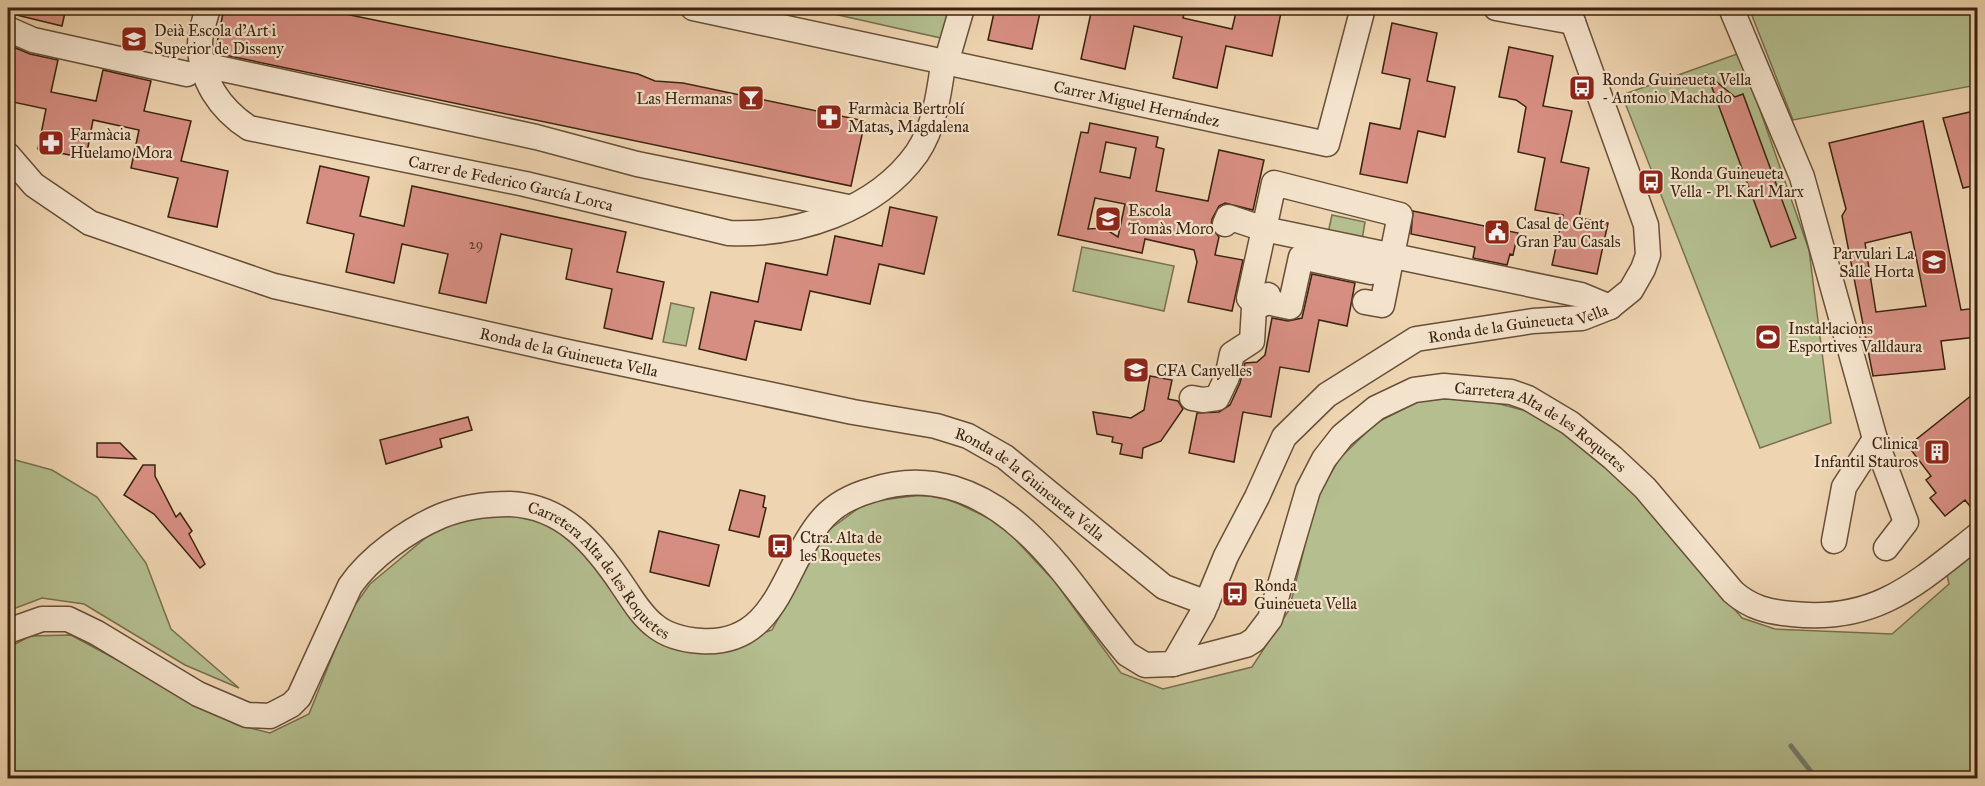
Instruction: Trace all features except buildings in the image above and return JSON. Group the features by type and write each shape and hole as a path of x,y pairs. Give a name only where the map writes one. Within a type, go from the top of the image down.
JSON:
{"street":[{"name":"Carrer de Federico García Lorca","path":"208,8 196,70 229,115 249,128 525,184 729,233 760,234 785,231 816,223 848,207 889,182 917,152 935,111 943,65 946,63 962,8"},
{"name":"Carrer Miguel Hernández","path":"693,8 1327,144 1363,8"},
{"path":"1731,8 1802,177 1875,439 1906,522 1886,548"},
{"path":"1508,9 1579,15"},
{"name":"Ronda de la Guineueta Vella","path":"8,154 34,185 74,215 90,223 265,284 551,349 853,412 936,426 968,436 1005,457 1164,586 1207,603 1226,556 1257,497 1284,436 1327,395 1416,339 1533,321 1582,318 1610,308 1621,301 1637,280 1648,255 1648,239 1641,207 1579,15"},
{"path":"8,29 33,39 154,66 196,70 536,137 637,164 848,207"},
{"path":"1192,398 1203,400 1217,398 1227,376 1232,354 1252,340 1254,308 1262,291 1264,229 1274,183 1400,215 1395,256 1382,305 1365,302"},
{"path":"1225,224 1228,216 1264,229 1581,295 1610,308"},
{"path":"1245,256 1246,282 1290,307 1301,257 1371,272"},
{"name":"Carretera Alta de les Roquetes","path":"8,631 42,619 68,619 90,629 198,694 247,715 270,716 291,705 299,697 357,575 381,554 424,525 458,509 512,504 530,506 557,516 584,535 654,626 676,637 720,640 744,632 765,616 816,528 832,510 844,501 888,485 937,482 995,507 1039,545 1127,654 1145,665 1173,664 1246,645 1259,635 1270,619 1308,490 1324,459 1342,436 1376,408 1395,397 1427,387 1466,386 1511,392 1547,408 1613,458 1660,504 1733,592 1744,602 1764,610 1815,616 1862,611 1903,590 1977,536"},
{"path":"1834,541 1844,487 1875,439"},
{"path":"1173,664 1207,603"}],"green space":[{"path":"807,8 949,8 941,38"},
{"path":"1749,8 1977,8 1977,85 1793,120"},
{"name":"Instal·lacions Esportives Valldaura","path":"1740,53 1809,250 1831,423 1760,448 1622,95"},
{"path":"1332,215 1365,222 1362,240 1328,233"},
{"path":"1082,247 1174,266 1164,311 1073,291"},
{"path":"671,303 694,308 686,346 663,342"},
{"path":"1477,398 1530,412 1579,442 1648,506 1742,618 1775,629 1892,634 1949,584 1947,575 1977,551 1977,778 8,778 8,648 30,636 71,635 238,725 270,733 309,714 350,612 370,584 429,535 473,515 512,514 555,526 583,549 644,631 716,649 772,630 826,532 867,502 936,493 1001,524 1055,582 1121,673 1163,689 1252,667 1289,610 1317,496 1340,458 1376,423 1421,400"},
{"path":"8,458 52,470 97,497 146,563 171,629 239,688 185,665 84,604 42,598 8,611"}],"waterway":[{"path":"1791,746 1816,778"}],"place":[{"name":"Deià Escola d'Art i Superior de Disseny","path":"134,39"},
{"name":"Ronda Guineueta Vella - Antonio Machado","path":"1582,88"},
{"name":"Las Hermanas","path":"751,98"},
{"name":"Farmàcia Bertrolí Matas, Magdalena","path":"829,117"},
{"name":"Farmàcia Huelamo Mora","path":"51,143"},
{"name":"Ronda Guineueta Vella - Pl. Karl Marx","path":"1651,182"},
{"name":"Escola Tomàs Moro","path":"1108,219"},
{"name":"Casal de Gent Gran Pau Casals","path":"1497,232"},
{"name":"Parvulari La Salle Horta","path":"1934,262"},
{"name":"Instal·lacions Esportives Valldaura","path":"1768,337"},
{"name":"CFA Canyelles","path":"1136,370"},
{"name":"Clinica Infantil Stauros","path":"1937,452"},
{"name":"Ctra. Alta de les Roquetes","path":"780,546"},
{"name":"Ronda Guineueta Vella","path":"1235,594"}]}
